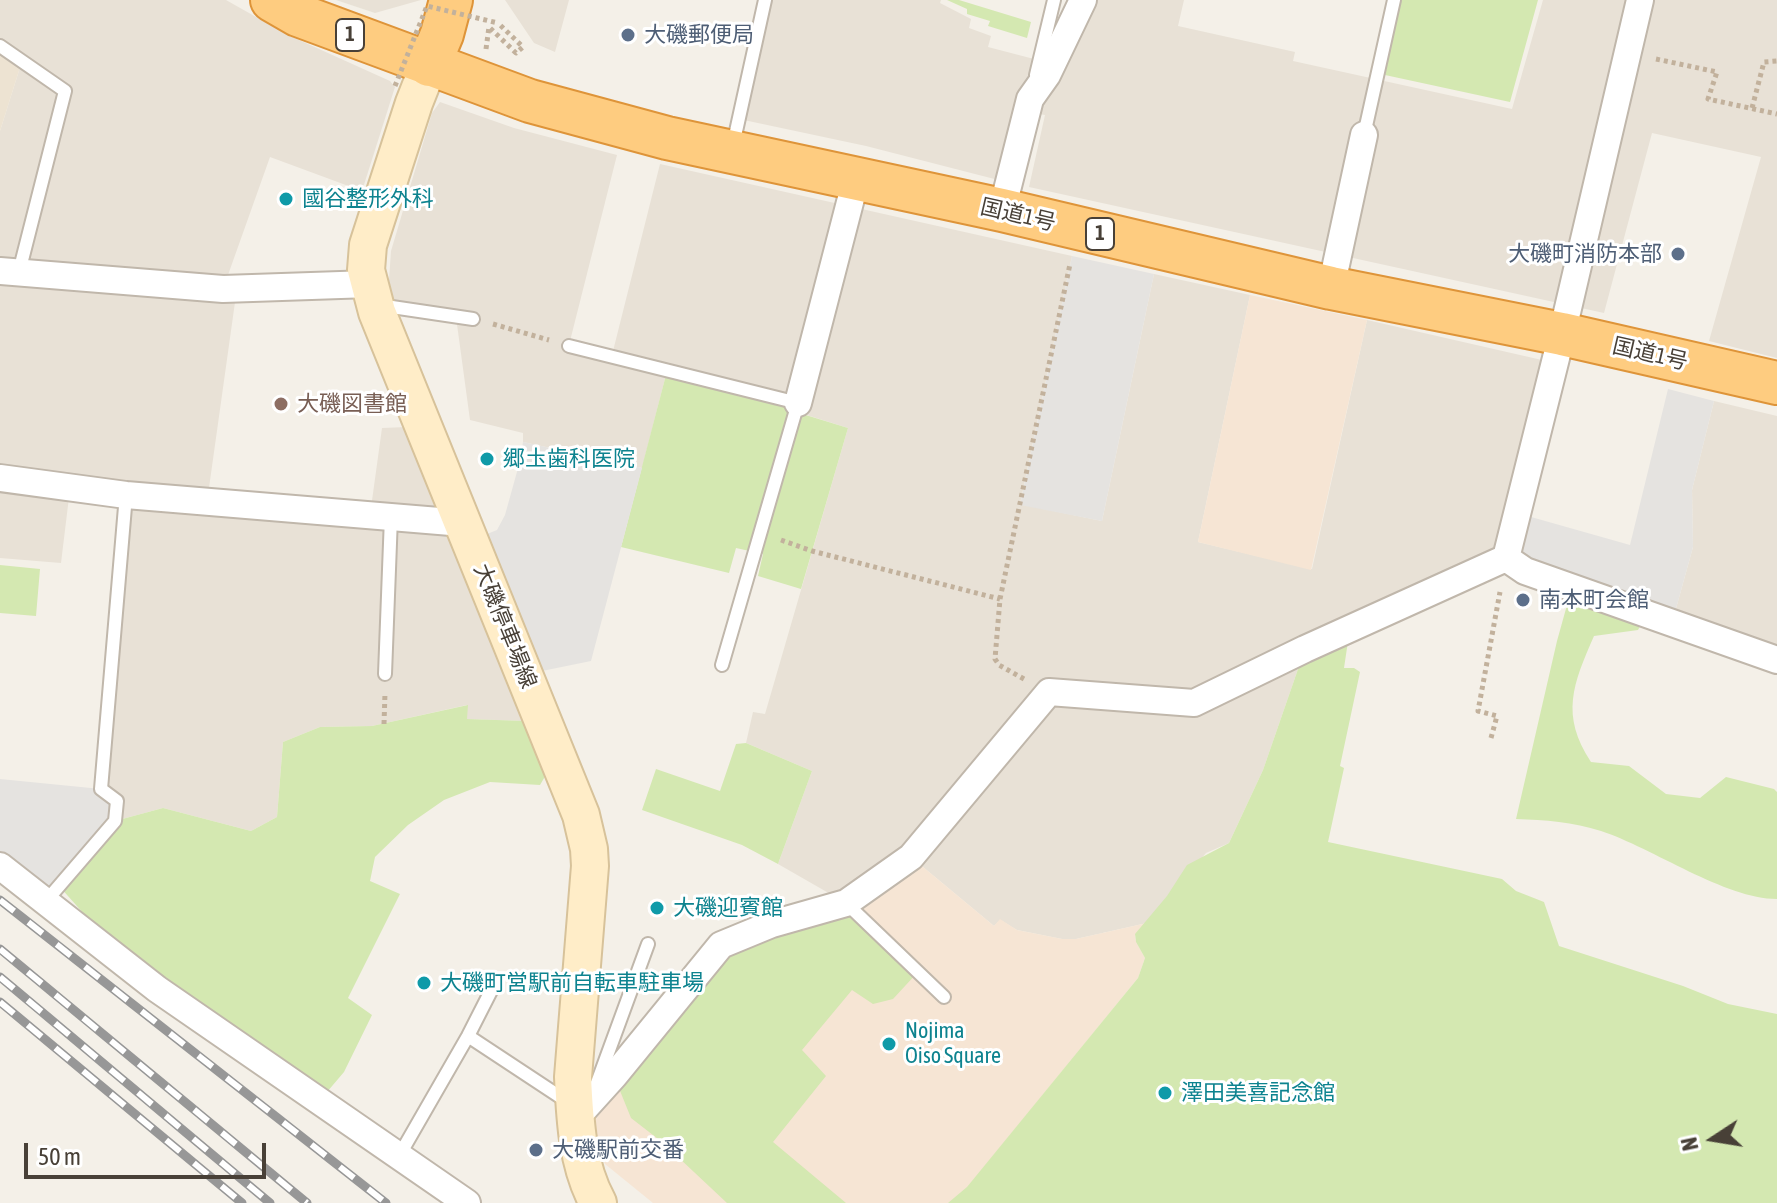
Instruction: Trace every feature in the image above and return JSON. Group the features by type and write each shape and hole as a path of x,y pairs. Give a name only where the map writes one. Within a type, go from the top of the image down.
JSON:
{"highway":[{"name":"国道1号","path":"272,0 412,75 530,101 667,138 1002,210 1331,288 1562,334 1777,383"},
{"path":"412,75 442,34 451,0"}],"main road":[{"name":"大磯停車場線","path":"412,75 414,103 368,245 366,270 374,298 581,815 589,849 573,1077 581,1107 586,1178 598,1203"}],"street":[{"path":"1002,210 1030,99 1047,75 1083,0"},
{"path":"1506,558 1640,0"},
{"path":"1331,288 1364,135"},
{"path":"798,403 856,179"},
{"path":"10,271 374,298"},
{"path":"0,478 126,495 463,523"},
{"path":"1506,558 1525,571 1777,660"},
{"path":"581,1107 614,1076 721,945 772,924 846,903 901,865 922,846 1049,692 1194,703 1506,558"},
{"path":"0,866 157,989 467,1203"}],"lane":[{"path":"732,152 765,0"},
{"path":"1030,99 1054,0"},
{"path":"1364,135 1394,0"},
{"path":"0,46 65,91 10,271"},
{"path":"374,298 392,307 473,319"},
{"path":"569,346 798,403 722,665"},
{"path":"47,900 115,821 117,801 101,789 126,495"},
{"path":"385,674 391,517"},
{"path":"846,903 944,997"},
{"path":"468,1036 581,1107 648,944"},
{"path":"399,1156 496,981"}],"path":[{"path":"412,75 427,6 498,23 523,47 516,53 489,27 486,54"},
{"path":"1628,52 1717,72 1708,99 1777,114"},
{"path":"1752,108 1764,62 1777,61"},
{"path":"1049,692 999,665 995,659 1000,599 1072,256"},
{"path":"473,319 569,346"},
{"path":"759,532 812,551 1000,599"},
{"path":"1491,738 1497,716 1478,711 1506,558"},
{"path":"384,724 385,674"}],"shaded area":[{"path":"0,0 226,0 288,35 390,81 395,87 362,191 270,157 223,289 237,288 207,502 370,515 382,428 407,427 526,721 466,719 467,705 372,726 320,727 283,742 277,817 251,831 163,808 115,821 101,789 126,496 70,489 61,563 0,558 0,131 22,61 0,46"},
{"path":"336,0 421,0 375,13"},
{"path":"505,0 569,0 555,52 534,43"},
{"path":"765,0 941,0 940,3 971,19 969,28 991,36 988,47 1034,59 1031,71 1083,0 1184,0 1178,26 1295,52 1293,61 1512,109 1543,0 1777,0 1777,358 1709,341 1761,157 1652,133 1604,313 1029,187 1045,115 1027,112 1010,183 866,146 739,119"},
{"path":"0,46 22,61 0,131"},
{"path":"440,102 514,128 617,155 569,345 612,355 660,164 1072,256 1020,504 1102,521 1154,274 1250,295 1198,542 1312,569 1367,320 1555,363 1506,558 1305,649 1263,770 1229,843 1206,853 1147,923 1076,939 1017,930 1000,920 994,926 911,857 846,903 778,864 812,771 746,743 753,712 765,714 848,428 667,371 642,468 523,442 523,433 470,420 456,317 392,307 389,280 391,251 432,113"},
{"path":"1072,256 1154,274 1102,521 1020,505"},
{"path":"1250,295 1367,320 1311,570 1198,542"},
{"path":"1668,389 1714,401 1692,490 1693,547 1672,623 1506,558 1517,513 1630,545"},
{"path":"1714,401 1777,416 1777,660 1672,623 1693,547 1692,490"},
{"path":"523,442 642,468 591,661 542,671 487,534 497,530 505,515"},
{"path":"0,779 101,789 117,801 115,821 47,900 0,866"},
{"name":"Nojima Oiso Square","path":"911,857 994,926 1000,919 1017,930 1076,939 1147,923 1135,935 1145,958 1138,978 955,1203 653,1203 605,1164 593,1134 592,1098 825,911"}],"green space":[{"path":"947,0 959,0 1031,22 1027,38 988,26 990,21 967,14 967,9"},
{"path":"1401,0 1538,0 1510,102 1385,75"},
{"path":"667,371 798,403 796,412 848,428 801,589 758,576 763,554 736,548 729,573 621,547"},
{"path":"0,565 40,569 36,616 0,613"},
{"path":"1572,587 1647,613 1638,630 1594,636 1580,669 1573,714 1581,745 1591,762 1629,766 1666,794 1700,798 1726,777 1774,789 1777,792 1777,899 1735,891 1601,831 1559,822 1516,819"},
{"path":"1350,628 1344,668 1354,668 1360,672 1328,842 1502,879 1516,891 1544,902 1559,946 1683,986 1728,1004 1777,1014 1777,1203 948,1203 967,1187 1138,978 1145,958 1135,934 1167,896 1187,865 1229,843 1263,770 1305,649"},
{"path":"468,705 467,719 526,721 547,773 540,785 490,782 444,800 408,825 375,857 370,881 400,894 348,998 372,1015 344,1072 327,1092 91,929 93,924 59,886 115,821 163,808 251,831 277,817 283,742 320,727 372,726"},
{"path":"746,743 812,771 778,864 742,845 642,810 656,769 720,791 736,744"},
{"path":"846,903 917,973 893,999 873,1004 852,990 802,1050 826,1076 773,1142 846,1203 727,1203 662,1142 631,1118 614,1076 721,945"}],"railway":[{"path":"0,900 386,1203"},
{"path":"0,949 307,1203"},
{"path":"0,977 270,1203"},
{"path":"0,1002 242,1203"}],"place":[{"name":"大磯郵便局","path":"628,35"},
{"name":"國谷整形外科","path":"286,199"},
{"name":"大磯町消防本部","path":"1678,254"},
{"name":"大磯図書館","path":"281,404"},
{"name":"郷圡歯科医院","path":"487,459"},
{"name":"南本町会館","path":"1523,600"},
{"name":"大磯迎賓館","path":"657,908"},
{"name":"大磯町営駅前自転車駐車場","path":"424,983"},
{"name":"Nojima Oiso Square","path":"889,1044"},
{"name":"澤田美喜記念館","path":"1165,1093"},
{"name":"大磯駅前交番","path":"536,1150"}]}
